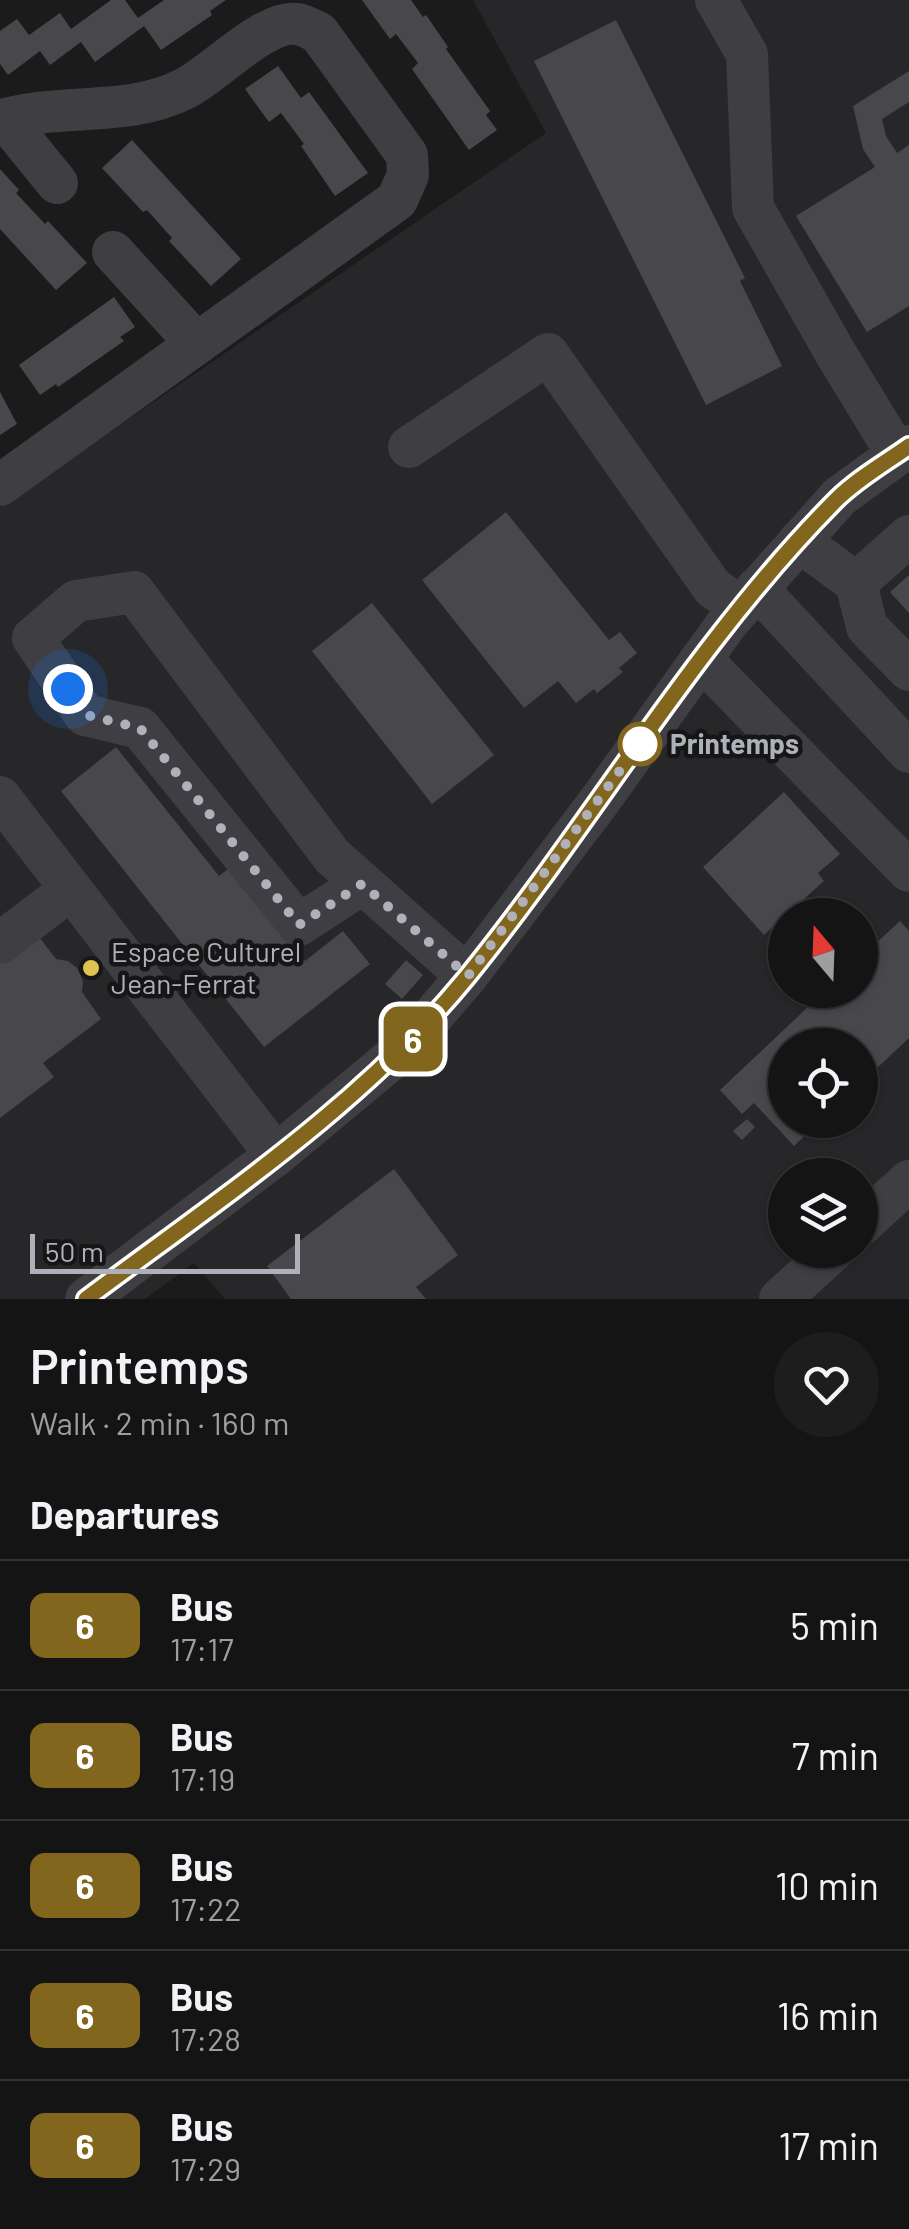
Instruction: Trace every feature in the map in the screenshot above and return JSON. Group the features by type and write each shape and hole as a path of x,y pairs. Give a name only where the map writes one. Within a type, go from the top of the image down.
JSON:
{"street":[{"path":"86,1299 276,1156 406,1048 468,976 749,597 839,497 903,450 836,354 753,208 747,54 716,0"},
{"path":"0,485 397,200 408,175 406,155 319,33 297,24 277,26 184,90 137,105 42,112 2,120 57,183"},
{"path":"113,252 196,343"},
{"path":"410,447 548,354 713,588 749,597 909,752"},
{"path":"856,583 909,536"},
{"path":"799,541 856,583 867,628 909,670"},
{"path":"362,884 299,925 140,728 86,715 32,638 76,601 134,592 332,856 468,976"},
{"path":"701,659 909,870"},
{"path":"0,797 276,1156"},
{"path":"0,943 70,890"},
{"path":"878,1210 909,1182"},
{"path":"780,1299 814,1268"}],"shaded area":[{"path":"473,0 909,0 909,1299 225,1299 194,1263 145,1299 0,1299 0,507 546,133"}],"building":[{"path":"111,0 125,0 138,18 164,0 226,0 210,11 212,15 161,50 144,26 95,62 81,42 50,65 40,51 8,75 0,64 0,31 17,19 29,35 60,13 71,29"},
{"path":"362,0 411,0 448,47 490,111 486,115 497,130 469,150 412,69 418,63 396,34 390,39"},
{"path":"616,20 745,278 740,281 782,366 706,405 534,61"},
{"path":"278,66 301,98 309,92 368,173 335,196 281,113 269,122 245,89"},
{"path":"909,71 909,102 882,119 886,136 897,153 909,145 909,306 867,332 796,216 875,167 863,149 853,106"},
{"path":"132,140 241,259 211,286 169,241 172,238 147,210 143,212 102,168"},
{"path":"0,169 19,190 16,193 87,263 56,290 0,229"},
{"path":"114,297 135,327 120,337 124,341 58,387 56,384 40,395 19,365"},
{"path":"0,392 17,424 0,435"},
{"path":"506,512 609,640 620,632 637,653 619,668 623,672 597,693 594,689 576,703 558,681 524,708 422,580"},
{"path":"909,575 909,613 890,592"},
{"path":"372,603 494,755 432,804 312,651"},
{"path":"116,747 219,876 232,866 305,961 343,931 370,964 264,1047 61,791"},
{"path":"784,792 840,854 818,873 824,881 805,898 768,898 768,931 764,935 703,867"},
{"path":"900,921 909,931 909,1038 878,1067 878,1028 786,1028 807,1008 878,1008 878,941"},
{"path":"36,933 56,959 77,968 83,981 82,992 101,1019 43,1063 54,1077 0,1118 0,961"},
{"path":"406,960 423,975 402,999 385,984"},
{"path":"768,1045 768,1118 754,1103 742,1114 720,1090"},
{"path":"747,1119 755,1127 742,1140 733,1131"},
{"path":"787,1138 802,1138 794,1146"},
{"path":"394,1169 458,1255 416,1287 426,1299 291,1299 267,1266"}],"bus line":[{"name":"6","path":"86,1299 276,1156 406,1048 468,976 728,622 839,497 909,446"}],"place":[{"name":"Printemps","path":"640,744"},
{"name":"Espace Culturel Jean-Ferrat","path":"91,968"}],"route":[{"path":"68,689 86,715 140,728 299,925 362,884 468,976 644,738 640,744"}]}
